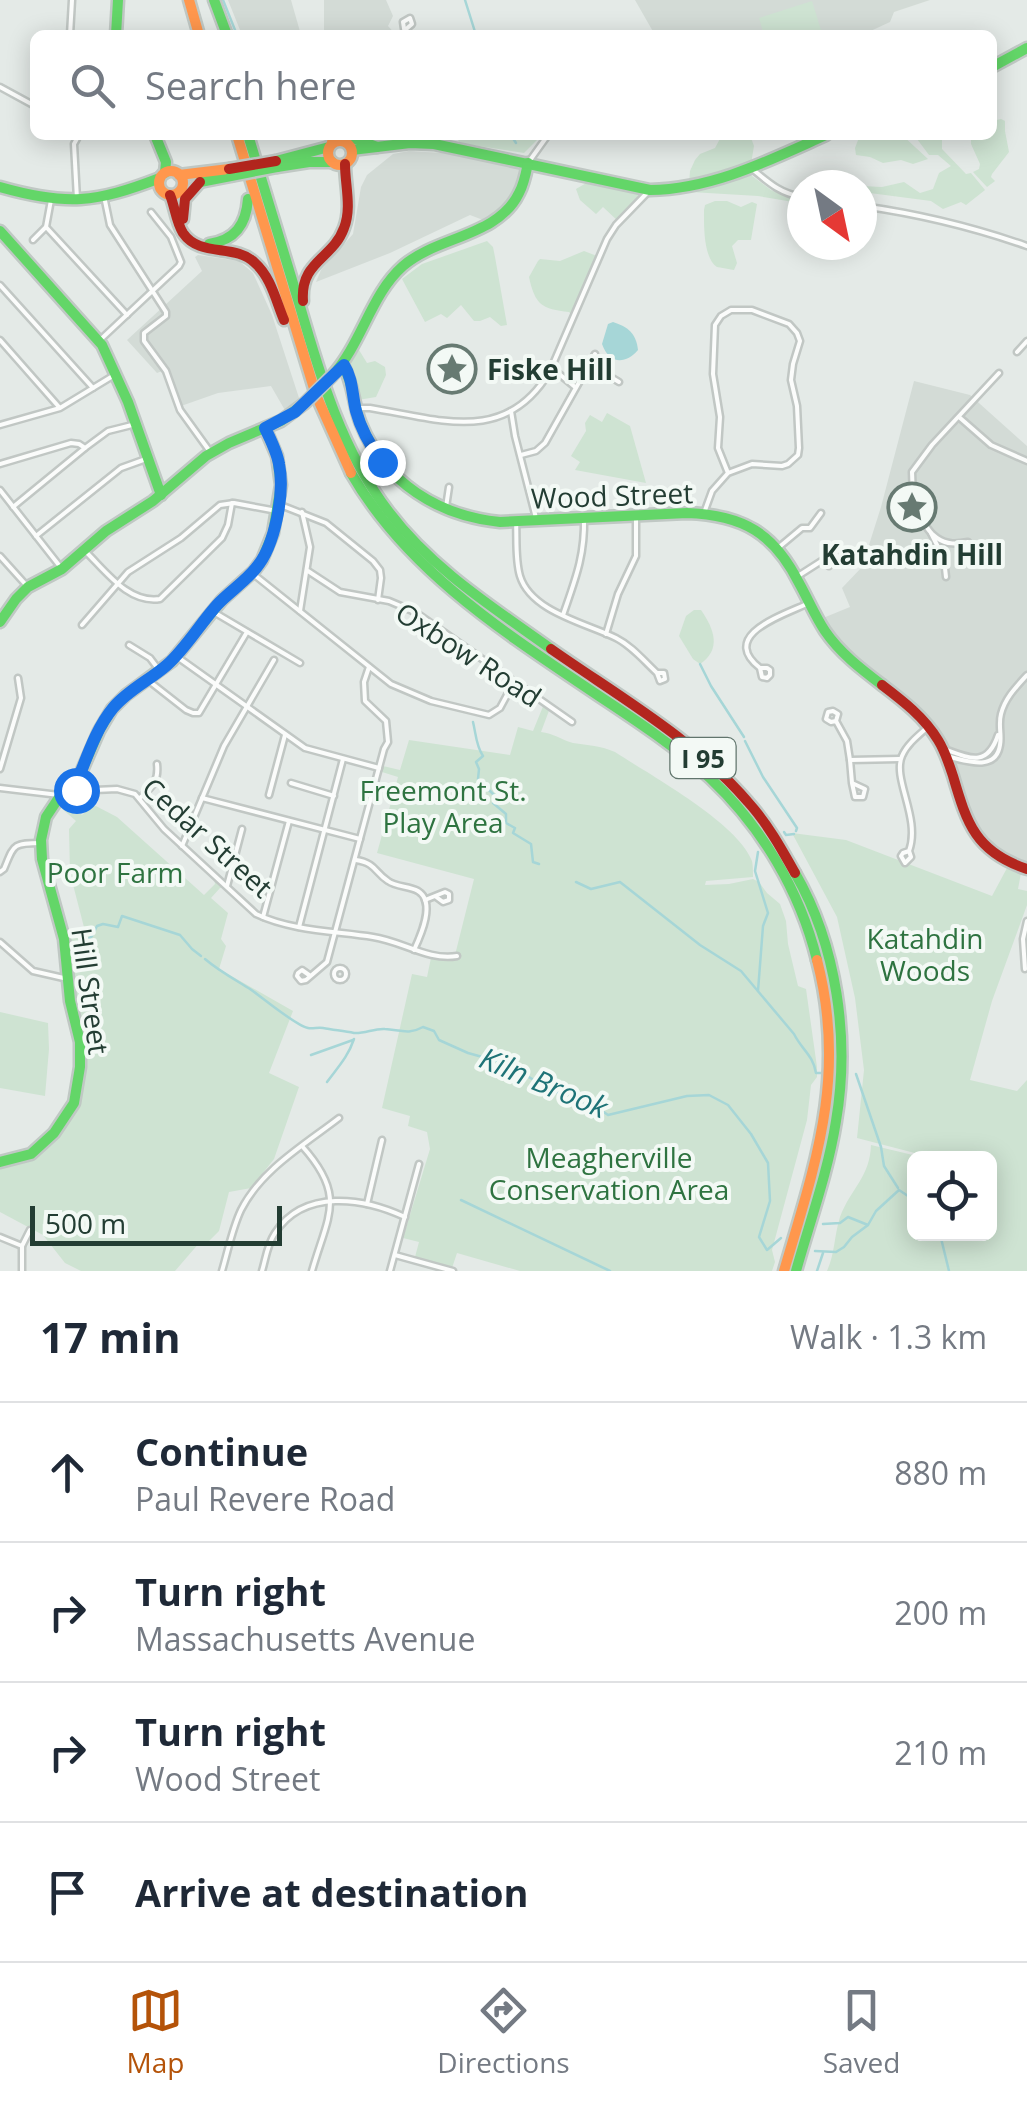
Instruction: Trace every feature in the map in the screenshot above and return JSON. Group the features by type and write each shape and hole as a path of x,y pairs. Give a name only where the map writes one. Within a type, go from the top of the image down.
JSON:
{"main road":[{"path":"116,30 118,0"},
{"path":"193,0 202,30"},
{"path":"211,0 217,30"},
{"path":"211,0 225,30"},
{"path":"997,64 1027,48"},
{"path":"157,140 166,162 164,184 181,230 191,242 238,252 256,263 284,320"},
{"path":"242,140 248,198 311,402"},
{"name":"I 95","path":"243,140 311,402 338,454 382,521 457,595 706,775 754,828 787,880 820,965 831,1047 824,1126 784,1271"},
{"name":"I 95","path":"244,140 328,400 350,453 374,492 402,528 464,586 714,768 764,822 812,906 838,1003 841,1081 835,1130 796,1271"},
{"path":"0,187 51,200 77,200 164,184 177,193 200,182 276,164 340,141 377,147 448,143 650,190 684,188 755,169 816,140"},
{"path":"340,141 377,147"},
{"path":"332,162 328,155 340,141"},
{"path":"276,164 345,164 350,159 340,141"},
{"path":"1,617 28,587 62,569 106,530 160,495 211,453 311,402 344,365 398,270 419,255 503,214 518,196 528,163"},
{"path":"306,328 303,280 310,267 340,238 346,221 349,196 345,164"},
{"path":"164,184 172,171 180,175 230,173"},
{"path":"180,175 182,188"},
{"path":"200,182 185,199 182,217 187,231 203,243 218,243 235,234 246,218 248,198"},
{"path":"2,238 99,340 136,424 160,495"},
{"name":"Wood Street","path":"344,365 368,439 386,466 424,499 444,510 479,521 704,514 748,525 778,548 838,647 929,726 945,752 974,836 994,855 1027,869"},
{"path":"49,810 68,793 107,716 126,695 176,656 212,611 262,560 270,544 281,485 280,465 265,428"},
{"name":"Hill Street","path":"0,1162 36,1150 74,1103 81,1049 70,1001 64,939 43,866 41,843 49,810"}],"street":[{"path":"70,30 72,0"},
{"path":"0,87 30,103"},
{"path":"76,140 77,200"},
{"path":"528,163 544,140"},
{"path":"755,169 778,190 787,193"},
{"path":"356,408 460,423 486,421 511,411 533,394 552,368 608,239 650,190"},
{"path":"104,196 110,225 166,312 143,337 162,366 180,411 211,453"},
{"path":"33,240 46,227 51,200"},
{"path":"877,209 944,220 1027,246"},
{"path":"99,340 179,266 181,257 151,212"},
{"path":"46,227 127,315"},
{"path":"0,286 93,388"},
{"path":"704,514 712,491 728,473 752,464 782,466 793,460 799,448 791,380 800,340 789,324 752,310 730,310 715,325 718,448 728,473"},
{"path":"0,340 60,408"},
{"path":"1017,352 1027,340"},
{"path":"521,456 544,444 595,354"},
{"path":"589,364 619,382"},
{"path":"552,368 576,388"},
{"path":"946,577 944,559 916,497 912,472 999,373"},
{"path":"0,425 60,408 116,374"},
{"path":"511,411 536,520"},
{"path":"958,417 991,445 1027,461"},
{"path":"12,507 108,431 136,424"},
{"path":"0,464 71,443 85,448"},
{"path":"36,536 120,468 148,458"},
{"path":"444,510 449,487"},
{"path":"0,490 62,569"},
{"path":"84,550 128,592 142,600 156,600 166,596 222,538 232,503"},
{"path":"82,624 136,566 181,538 220,505 232,503 302,512 332,527 377,566 381,578 378,600"},
{"path":"299,612 310,546 302,512"},
{"path":"778,548 799,530 810,528 821,513"},
{"path":"606,634 618,594 636,556 636,516"},
{"path":"563,616 585,545 584,518"},
{"path":"516,522 522,581 533,596 563,616 625,644 657,673"},
{"path":"932,534 947,543 968,542"},
{"path":"0,556 28,587"},
{"path":"798,576 822,560 829,566"},
{"name":"Oxbow Road","path":"308,571 340,592 396,603 415,612 572,722"},
{"path":"252,573 391,684 410,694 485,715 500,708 514,682"},
{"path":"760,668 747,651 751,633 810,602"},
{"path":"212,611 300,663"},
{"path":"148,680 192,714 201,711 247,632"},
{"path":"128,645 150,658 160,671"},
{"path":"176,656 305,748 379,768"},
{"path":"182,846 224,746 274,660"},
{"path":"309,975 327,962 388,742 386,721 365,701 364,682 369,667"},
{"path":"945,752 982,758 992,751 1006,701 1027,675"},
{"path":"0,768 3,745 21,698 18,678"},
{"path":"836,721 848,742 852,783"},
{"path":"909,852 913,830 900,760 929,726"},
{"path":"269,795 285,735"},
{"path":"299,927 343,759"},
{"path":"850,760 900,760"},
{"path":"140,798 157,780 156,764"},
{"path":"291,784 334,796"},
{"name":"Cedar Street","path":"0,788 44,795 117,789 132,792 164,829 263,918 284,925 396,942 435,955 458,956"},
{"path":"44,795 49,810"},
{"path":"202,798 360,840"},
{"path":"263,918 289,821"},
{"path":"228,886 242,829"},
{"path":"0,872 14,847 41,843"},
{"path":"354,860 373,865 386,880 416,890 425,900 424,922 414,950"},
{"path":"425,900 435,896"},
{"path":"1025,970 1023,939 1027,921"},
{"path":"0,942 32,971 68,980"},
{"path":"327,962 335,970"},
{"path":"222,1271 239,1216 250,1196 271,1170 339,1118"},
{"path":"367,1205 382,1140"},
{"path":"302,1146 325,1175 331,1201 312,1271"},
{"path":"390,1271 418,1164"},
{"path":"262,1271 275,1232 289,1218 319,1203 355,1201 405,1218"},
{"path":"22,1271 22,1246 30,1230"},
{"path":"0,1236 22,1246"},
{"path":"394,1254 453,1271"}],"shaded area":[{"path":"228,0 291,0 300,30 240,30"},
{"path":"324,0 386,0 393,16 388,26 392,30 324,30"},
{"path":"635,0 930,0 894,12 890,22 873,30 652,30"},
{"path":"393,154 460,154 524,166 512,198 491,216 483,220 470,215 316,282 321,270 353,234 361,187 367,175"},
{"path":"195,257 239,261 253,273 272,315 300,401 286,412 271,386 218,393 181,406 167,369 157,373 127,340 202,271"},
{"path":"914,381 970,395 1027,446 1027,866 1011,862 987,846 971,822 940,735 848,652 823,618 850,607 842,588 862,567"}],"green space":[{"path":"812,1 821,30 763,30 759,18"},
{"path":"997,120 1005,121 1009,152 992,174 995,181 987,187 973,172 980,164 971,140 997,140"},
{"path":"458,140 537,140 524,153"},
{"path":"719,140 752,140 751,164 689,184 695,160 715,148"},
{"path":"858,140 907,140 928,159 913,164 901,160 883,163 856,155"},
{"path":"918,140 942,140 942,149 985,190 966,205 961,202 943,209 931,201 877,194 877,187 904,182 920,193 933,189 939,173 951,166 938,155 929,155"},
{"path":"748,173 787,197 787,201 758,196 691,192"},
{"path":"588,182 636,189 640,194 618,221 603,207 596,214 580,200 576,189"},
{"path":"715,201 741,207 757,204 751,240 738,240 732,246 737,263 734,270 717,267 707,249 704,210 705,205"},
{"path":"487,241 493,247 507,325 501,326 490,317 474,321 461,305 447,318 441,314 425,322 402,279 422,264"},
{"path":"584,251 597,256 572,315 541,304 529,277 538,261 560,261"},
{"path":"359,350 367,363 375,361 385,367 386,375 376,397 358,400 349,365"},
{"path":"607,413 630,426 646,483 575,470 580,462 571,456 586,431 585,423 590,415 602,422"},
{"path":"701,610 714,638 711,652 700,664 679,636 686,616"},
{"path":"544,704 550,708 541,732 615,752 712,816 744,846 752,861 753,877 706,881 705,885 753,879 780,904 798,986 806,989 817,1077 811,1085 807,1120 772,1250 772,1271 520,1271 457,1253 452,1268 415,1257 419,1242 403,1238 430,1149 427,1132 408,1126 410,1116 382,1108 412,974 427,977 431,958 454,959 474,879 377,853 398,777 382,772 383,766 400,770 409,740 510,755 518,727 533,731"},
{"name":"Poor Farm","path":"67,798 82,815 92,804 117,817 204,895 215,884 214,879 225,888 211,898 228,913 221,939 226,946 219,969 293,1011 269,1073 299,1087 274,1159 251,1188 229,1192 219,1231 205,1245 200,1242 175,1271 81,1271 65,1263 43,1235 0,1212 0,1166 28,1158 67,1120 81,1064 67,938 86,935 70,873 69,829 76,821 60,807 54,809"},
{"name":"Katahdin Woods","path":"792,833 846,840 992,896 1007,868 1021,873 1018,889 1027,891 1027,905 992,1001 970,1080 1017,1091 1027,1080 1027,1271 827,1271 840,1217 864,1174 871,1145 907,1154 907,1241 997,1241 997,1151 907,1151 857,1138 864,1070 855,998 837,917"},
{"path":"0,1012 48,1023 45,1096 0,1088"}],"water":[{"path":"613,322 630,332 637,344 638,350 623,360 613,359 602,344 608,324"}],"waterway":[{"path":"223,0 235,30"},
{"path":"465,0 474,30"},
{"path":"700,664 744,737"},
{"name":"Kiln Brook","path":"473,722 483,756 476,762 478,779 495,796 493,803 506,814 506,823 515,828 513,833 531,844 533,862 539,864"},
{"path":"745,741 796,831"},
{"path":"784,832 794,834"},
{"path":"758,852 755,871 768,913 763,926 758,991"},
{"name":"Kiln Brook","path":"576,882 591,889 620,882 700,945 741,971 794,1034 816,1073 821,1073"},
{"name":"Kiln Brook","path":"70,947 77,949 97,926 118,927 122,916 180,935 201,956"},
{"name":"Kiln Brook","path":"205,959 303,1026 358,1033 423,1027 434,1031 439,1040 504,1063 555,1092 572,1096 608,1115 687,1096 709,1095 728,1105 768,1163 770,1201 759,1237 767,1250 781,1238"},
{"path":"327,1082 354,1039"},
{"path":"311,1055 353,1040"},
{"name":"Kiln Brook","path":"856,1074 884,1166 898,1188"},
{"name":"Kiln Brook","path":"815,1251 836,1252 868,1225 876,1211 899,1190 907,1195"},
{"path":"461,1200 610,1271"},
{"name":"Kiln Brook","path":"823,1224 840,1223 848,1217 868,1225"},
{"name":"Kiln Brook","path":"942,1241 949,1271"},
{"path":"817,1271 823,1253"}],"traffic: fast":[{"path":"116,30 118,0"},
{"path":"214,0 225,30"},
{"path":"997,64 1027,48"},
{"path":"157,140 166,162 165,173"},
{"path":"250,140 324,385 345,438 372,488 406,533 444,570 551,649"},
{"path":"358,140 377,147"},
{"path":"352,150 434,144 650,190 719,179 815,140"},
{"path":"276,161 329,147"},
{"path":"277,167 332,162"},
{"path":"332,376 392,277 417,256 497,219 519,193 528,163"},
{"path":"231,176 277,167"},
{"path":"200,182 231,176"},
{"path":"0,187 44,197 81,199 117,193 160,178"},
{"path":"209,244 238,230 248,199"},
{"path":"0,231 102,345 128,402 161,495"},
{"path":"343,365 358,417 371,445 399,479 417,493 456,512 500,522 687,513 740,523 755,530 779,551 831,639 882,685"},
{"path":"305,403 332,376"},
{"path":"0,622 28,587 62,569 206,456 281,421 305,403"},
{"path":"0,1162 31,1154 54,1133 74,1103 80,1067 80,1042 70,1001 64,939 42,859 46,817 58,799 73,791 112,709 172,661 222,600 262,560 273,533 281,485 277,456 265,428"},
{"path":"351,473 374,508 430,571 529,649 670,745 729,797 777,862 800,909 817,960"},
{"path":"795,873 830,962 841,1058 833,1140 796,1271"}],"traffic: slow":[{"path":"189,0 198,30"},
{"path":"239,140 316,395 351,473"},
{"path":"340,141 349,144 352,153 349,162 340,165 331,162 328,153 331,144 340,141"},
{"path":"179,175 229,169"},
{"path":"171,171 183,183 171,195 159,183 171,171"},
{"path":"784,1271 824,1118 829,1042 817,960"}],"traffic: jam":[{"path":"229,169 276,161"},
{"path":"303,301 307,277 333,247 346,220 345,164"},
{"path":"183,219 185,199 200,182"},
{"path":"170,195 181,229 190,241 238,253 261,269 284,320"},
{"path":"551,649 654,720 727,779 755,810 795,873"},
{"path":"882,685 920,717 938,740 976,834 996,854 1027,869"}],"place":[{"name":"Fiske Hill","path":"452,369"},
{"name":"Katahdin Hill","path":"912,507"}],"route":[{"path":"76,790 73,791 95,739 112,709 172,661 216,607 262,560 273,533 281,485 280,465 265,428 295,412 344,365 362,427 382,462"}],"park label":[{"name":"Freemont St. Play Area","path":"443,806"},
{"name":"Meagherville Conservation Area","path":"609,1173"}]}
